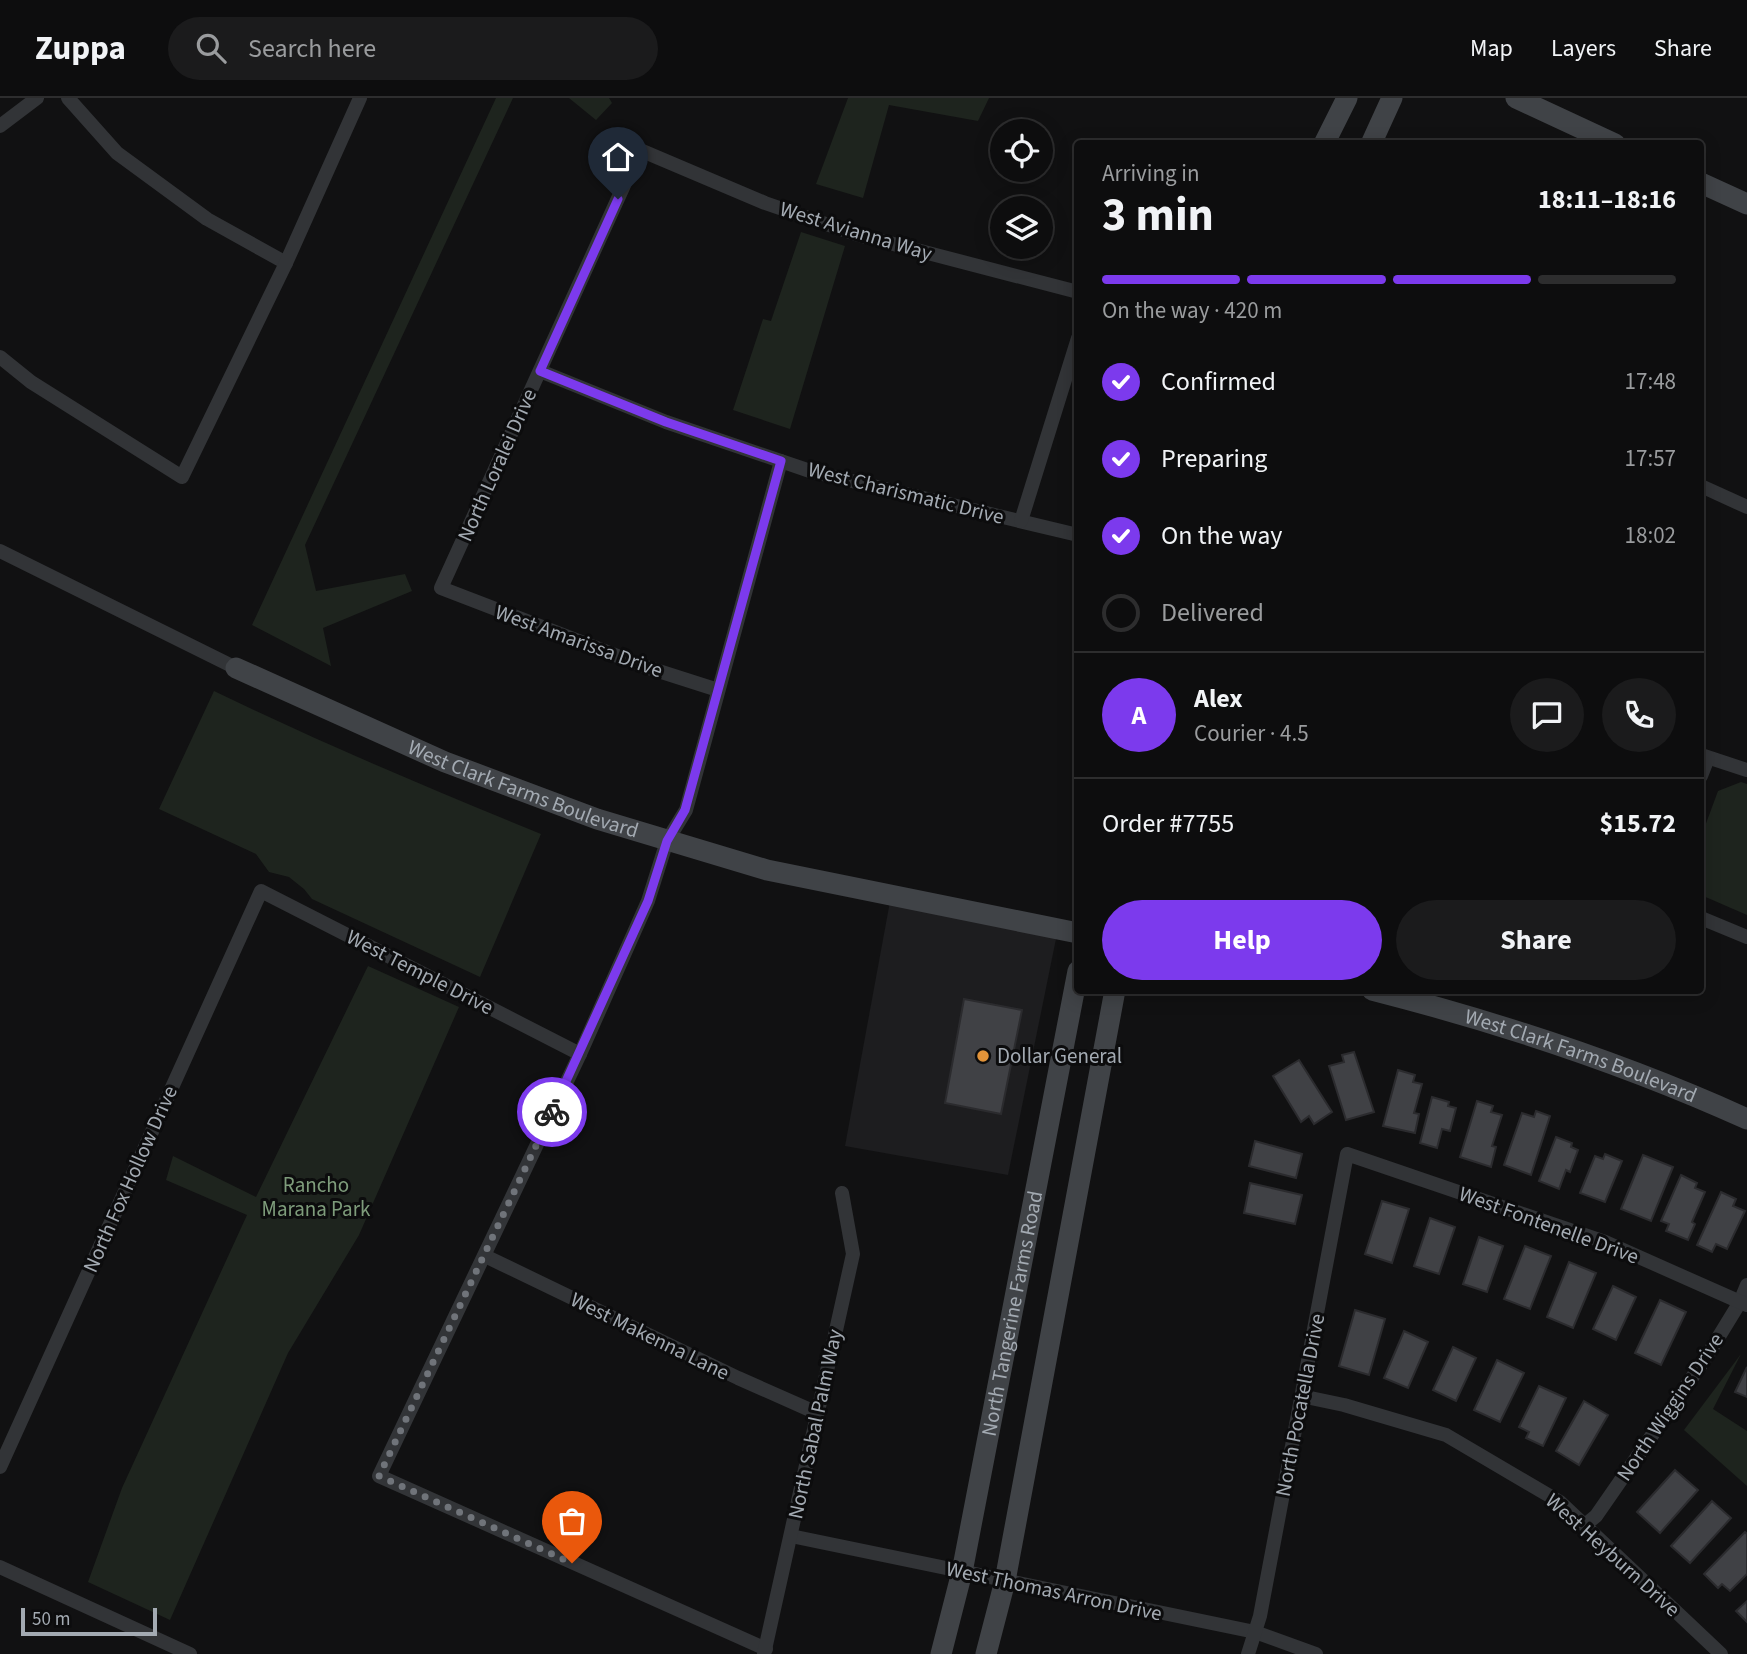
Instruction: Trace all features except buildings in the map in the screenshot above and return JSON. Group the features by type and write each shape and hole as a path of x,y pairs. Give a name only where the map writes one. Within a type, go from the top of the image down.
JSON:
{"street":[{"path":"0,126 37,98"},
{"path":"68,98 117,153 207,219 286,263"},
{"path":"0,357 31,382 182,477 286,263 360,98"},
{"path":"1326,140 1347,98"},
{"path":"1373,140 1392,98"},
{"path":"1516,98 1606,140"},
{"name":"West Avianna Way","path":"640,150 765,203 855,234 1074,291"},
{"name":"North Loralei Drive","path":"441,589 640,150"},
{"path":"1704,184 1747,204"},
{"path":"1021,521 1074,351"},
{"name":"West Charismatic Drive","path":"540,371 666,422 810,471 1074,534"},
{"path":"765,1651 379,1476 580,1054 648,901 667,841 685,810 781,461"},
{"path":"1704,487 1747,507"},
{"name":"West Clark Farms Boulevard","path":"0,551 236,668 488,780 597,820 767,870 1074,932"},
{"name":"West Amarissa Drive","path":"441,589 646,667 719,690"},
{"path":"1704,756 1747,770"},
{"name":"West Temple Drive","path":"261,891 580,1054"},
{"name":"North Fox Hollow Drive","path":"0,1467 261,891"},
{"path":"1704,919 1747,937"},
{"name":"North Tangerine Farms Road","path":"941,1654 962,1572 1074,992"},
{"name":"North Tangerine Farms Road","path":"986,1654 1005,1581 1114,994"},
{"name":"West Clark Farms Boulevard","path":"1387,994 1483,1020 1575,1050 1689,1092 1747,1119"},
{"name":"West Fontenelle Drive","path":"1347,1154 1605,1242 1743,1303"},
{"name":"North Pocatella Drive","path":"1248,1654 1260,1616 1347,1154"},
{"name":"North Sabal Palm Way","path":"765,1651 853,1254 842,1193"},
{"name":"West Makenna Lane","path":"485,1256 738,1378 817,1413"},
{"name":"North Wiggins Drive","path":"1585,1525 1596,1516 1743,1303 1747,1285"},
{"name":"West Heyburn Drive","path":"1301,1396 1344,1405 1446,1435 1560,1502 1721,1654"},
{"name":"West Thomas Arron Drive","path":"790,1536 1255,1632 1316,1654"},
{"path":"0,1567 190,1654"}],"shaded area":[{"path":"891,896 1058,929 1008,1175 845,1146"}],"green space":[{"path":"496,98 513,98 305,545 316,591 405,574 412,591 323,628 331,666 252,625"},
{"path":"569,98 609,98 612,103 596,120"},
{"path":"848,98 989,98 978,121 889,105 863,198 816,184"},
{"path":"801,232 845,246 790,429 733,410 763,319 771,321"},
{"path":"214,691 376,765 541,834 480,977 312,899 289,877 269,872 256,854 159,809"},
{"path":"1741,782 1747,784 1747,915 1704,896 1704,829 1718,791"},
{"name":"Rancho Marana Park","path":"368,966 459,1007 359,1235 288,1353 170,1620 88,1582 122,1488 247,1215 166,1180 173,1156 256,1197"},
{"path":"1741,1354 1713,1409 1747,1431 1747,1486 1684,1430"}],"way so far":[{"path":"552,1112 379,1476 572,1563"}],"place":[{"name":"Dollar General","path":"983,1056"}],"route":[{"path":"552,1112 648,901 667,841 685,810 781,461 666,422 540,371 618,199"}]}
